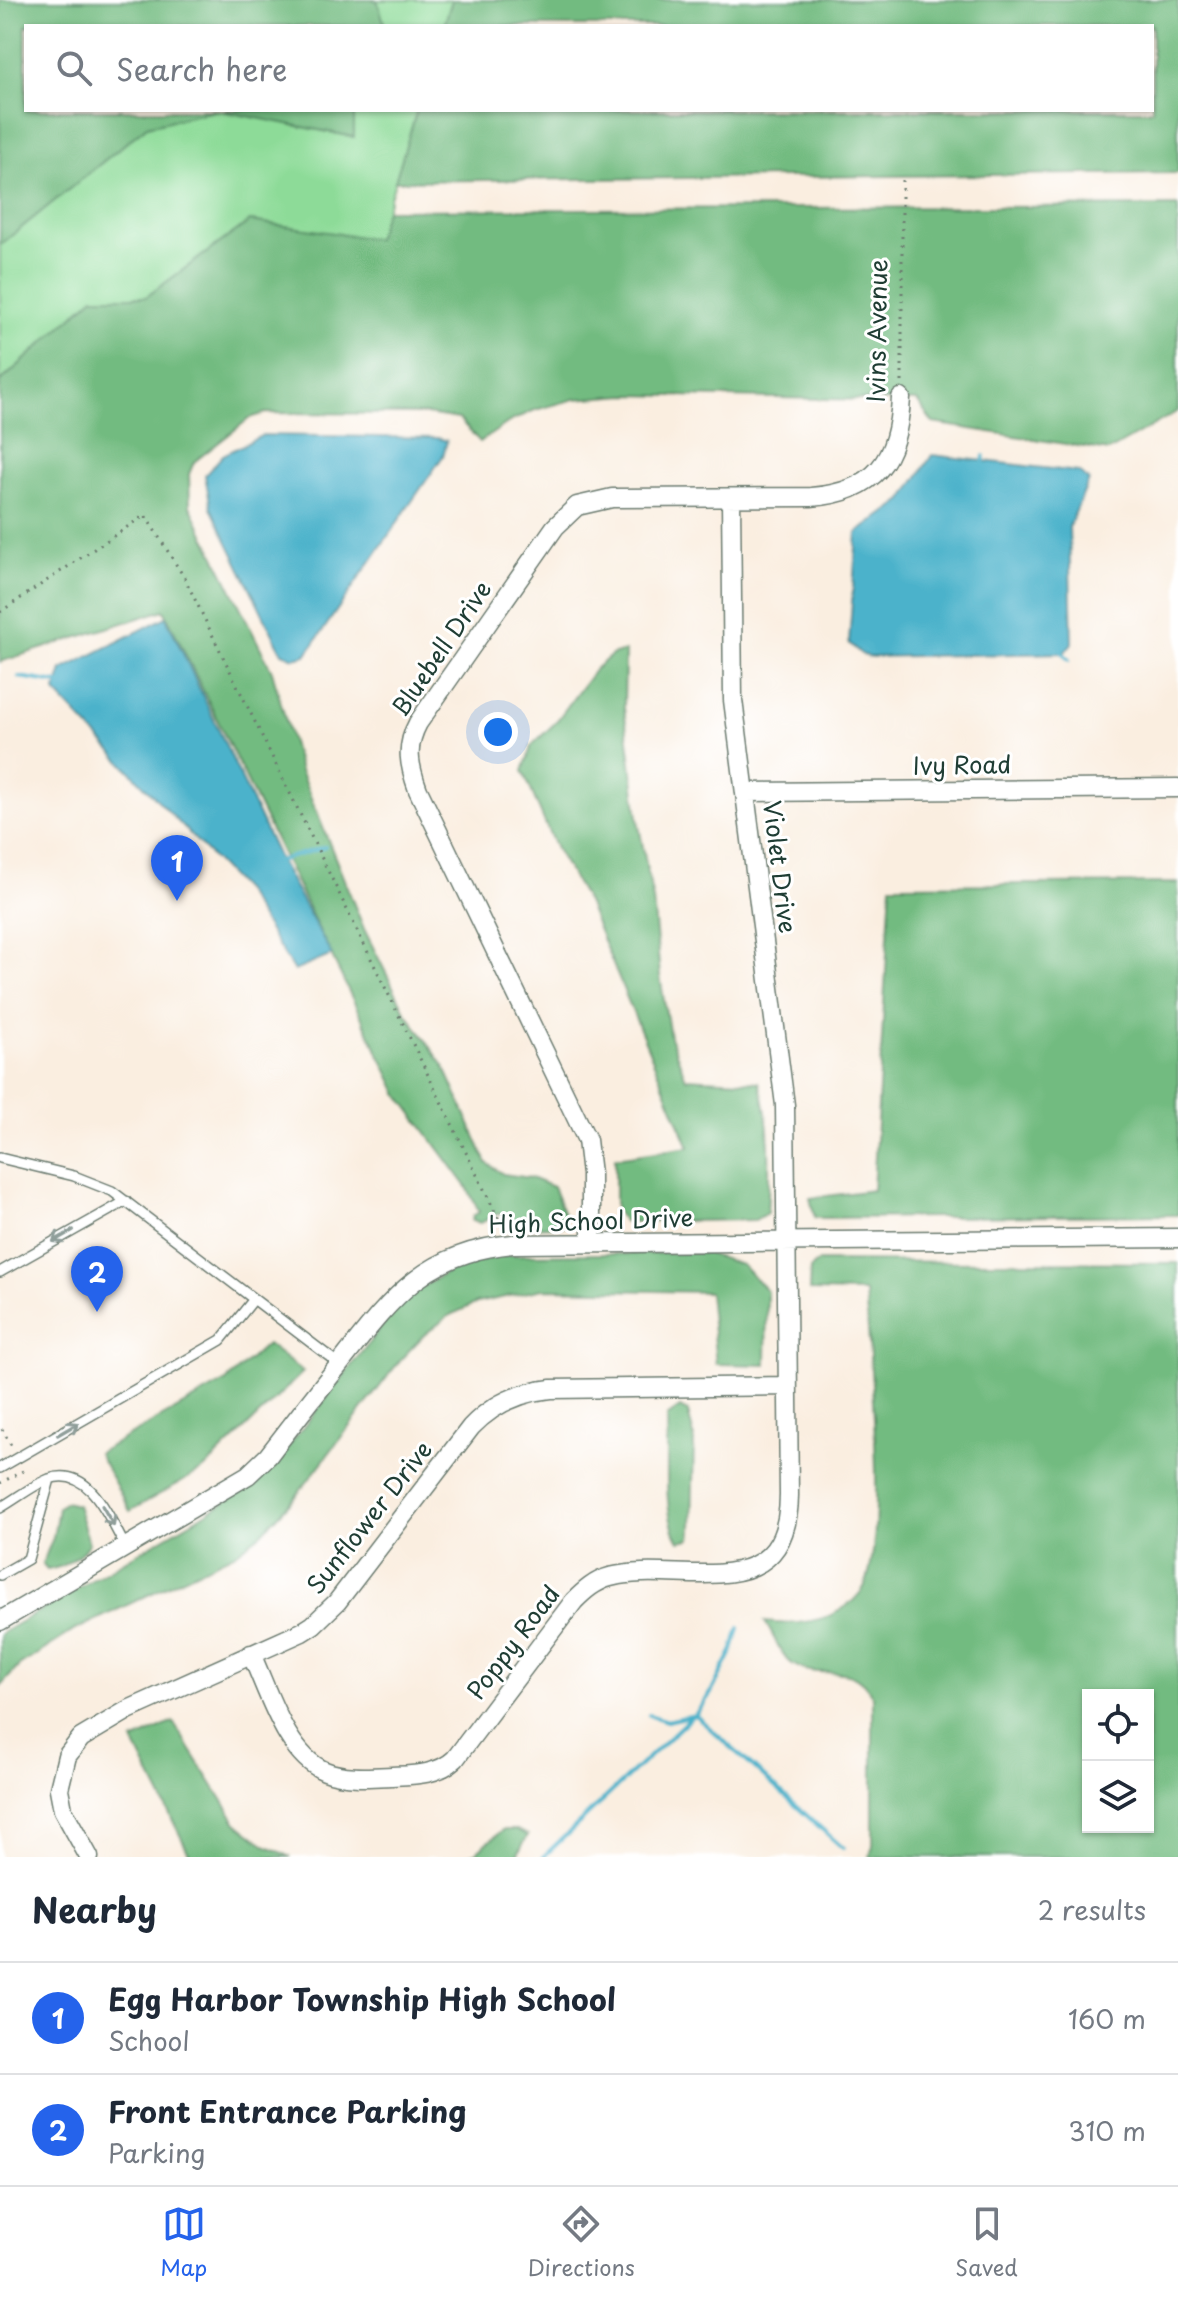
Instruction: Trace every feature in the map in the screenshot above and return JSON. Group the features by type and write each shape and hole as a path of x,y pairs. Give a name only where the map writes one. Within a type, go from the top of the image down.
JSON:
{"street":[{"name":"Ivins Avenue","path":"871,477 892,449 898,434 901,398"},
{"name":"Bluebell Drive","path":"591,1243 591,1174 587,1140 418,790 409,766 411,739 418,723 555,527 577,506 612,498 731,499 832,495 850,490 871,477"},
{"name":"Violet Drive","path":"731,499 733,700 785,1105 786,1242"},
{"name":"Ivy Road","path":"746,792 1178,788"},
{"name":"High School Drive","path":"0,1621 231,1486 258,1467 394,1297 426,1272 473,1251 500,1246 591,1243 1178,1238"},
{"name":"Poppy Road","path":"251,1654 300,1754 316,1766 347,1776 410,1775 443,1768 455,1759 574,1601 589,1587 616,1576 735,1573 750,1568 770,1553 783,1534 789,1511 786,1242"},
{"name":"Sunflower Drive","path":"89,1857 60,1799 61,1773 73,1747 90,1731 128,1710 302,1632 321,1618 337,1602 471,1427 504,1402 526,1392 551,1389 787,1386"}],"lane":[{"path":"0,1158 90,1181 126,1201 339,1364"},
{"path":"0,1272 126,1201"},
{"path":"0,1468 221,1340 254,1299"},
{"path":"0,1575 28,1559 50,1479"},
{"path":"0,1508 50,1479 75,1479 88,1486 126,1548"}],"path":[{"name":"Ivins Avenue","path":"901,398 902,178"},
{"path":"0,612 145,515 184,577 504,1230"},
{"path":"2,1429 14,1450"},
{"path":"0,1483 27,1469"}],"green space":[{"path":"0,0 377,0 384,24 24,24 24,112 208,112 147,126 0,245"},
{"path":"377,0 452,0 445,24 384,24"},
{"path":"452,0 1178,0 1178,173 395,181 416,112 1154,112 1154,24 445,24"},
{"path":"208,112 227,112 354,137 354,112 416,112 377,240 250,221 146,297 94,297 0,382 0,245 147,126"},
{"path":"227,112 354,112 354,137"},
{"path":"1178,206 1178,411 1109,451 933,423 917,401 626,395 575,399 535,410 509,422 480,442 459,419 426,414 266,413 250,418 194,462 189,474 190,506 272,671 300,771 364,929 405,1011 444,1066 487,1163 503,1174 531,1178 553,1187 565,1216 563,1226 510,1227 499,1213 481,1223 472,1221 479,1212 467,1187 399,1095 164,610 0,662 0,382 94,297 146,297 250,221 376,239 386,210"},
{"path":"625,651 624,708 670,1037 686,1078 759,1082 768,1130 769,1180 767,1213 755,1220 624,1222 615,1210 615,1158 689,1147 587,902 556,849 523,771 532,745 555,723 595,669 612,655"},
{"path":"1178,883 1178,1215 815,1218 810,1198 873,1190 891,885"},
{"path":"705,1253 742,1265 767,1291 766,1365 716,1364 709,1292 543,1289 477,1303 450,1315 424,1335 401,1359 297,1495 261,1534 236,1553 75,1630 19,1666 0,1687 0,1634 240,1493 269,1471 393,1312 420,1288 467,1264 507,1255"},
{"path":"819,1261 1178,1263 1178,1857 870,1857 873,1845 873,1697 856,1677 805,1670 794,1665 765,1622 805,1622 830,1615 852,1602 861,1592 870,1571 876,1495 865,1292 809,1291 810,1269"},
{"path":"267,1344 303,1372 204,1469 130,1511 98,1453 225,1382"},
{"path":"680,1408 688,1412 694,1437 691,1539 679,1541 673,1529 668,1499 667,1417"},
{"path":"65,1502 77,1505 89,1543 71,1561 47,1570 42,1564 53,1538 58,1508"},
{"path":"173,1722 237,1823 265,1845 291,1857 191,1857 133,1741"},
{"path":"503,1830 517,1830 528,1835 516,1857 463,1857 476,1852"}],"water":[{"path":"263,435 438,438 447,441 443,456 306,655 294,658 282,653 211,508 205,475 223,455"},
{"path":"932,455 1078,472 1089,480 1069,527 1072,643 1064,653 869,657 849,643 857,533 903,500"},
{"path":"166,617 280,861 332,955 294,971 244,891 55,692 62,670"}],"waterway":[{"path":"983,466 984,456"},
{"path":"1061,651 1069,660"},
{"path":"19,677 64,684"},
{"path":"278,861 325,847"},
{"path":"695,1715 711,1693 733,1650 739,1628"},
{"path":"649,1715 667,1721 695,1715 843,1848"},
{"path":"543,1857 692,1716"}],"place":[{"name":"Egg Harbor Township High School","path":"177,901"},
{"name":"Front Entrance Parking","path":"97,1312"}]}
